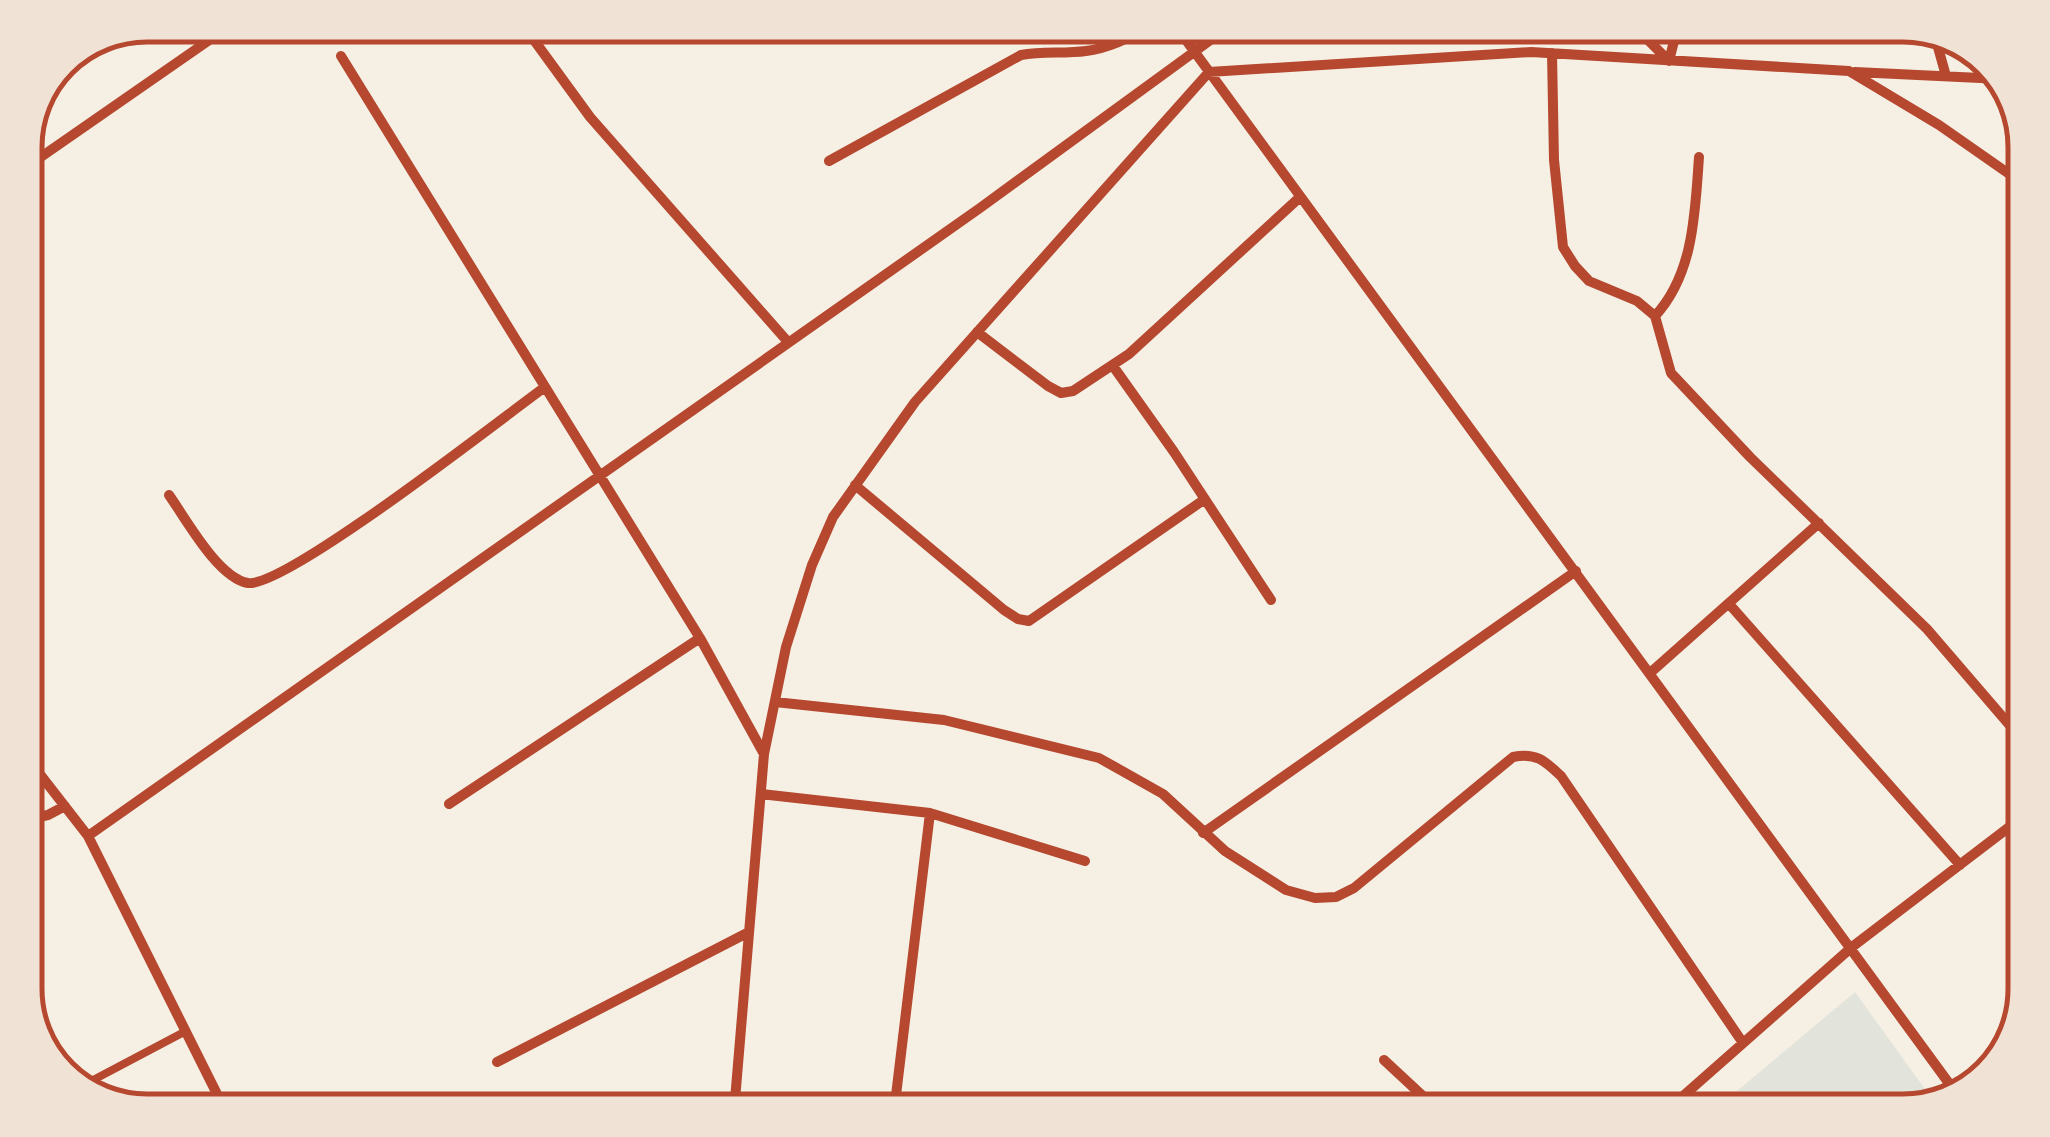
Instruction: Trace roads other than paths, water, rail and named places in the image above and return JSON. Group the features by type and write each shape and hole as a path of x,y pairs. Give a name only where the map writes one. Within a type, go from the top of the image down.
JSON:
{"street":[{"path":"43,156 207,42"},
{"path":"535,42 590,117 788,342"},
{"path":"829,161 1021,56 1091,51 1119,42"},
{"path":"1187,42 1949,1083"},
{"path":"88,836 1208,42"},
{"path":"1651,42 1669,61"},
{"path":"1669,61 1674,42"},
{"path":"1939,49 1946,76"},
{"path":"1552,53 1554,160 1564,247 1589,281 1637,301 1655,316 1671,373 1927,629 2008,723"},
{"path":"736,1094 764,754 786,647 812,565 833,516 914,402 1209,72 1552,53 1981,78"},
{"path":"341,56 700,638 764,754"},
{"path":"1849,72 1939,125 2007,172"},
{"path":"1655,316 1678,282 1690,241 1699,157"},
{"path":"976,332 1060,393 1089,383 1298,198"},
{"path":"1112,366 1272,600"},
{"path":"168,495 218,564 232,578 252,584 272,578 338,537 545,387"},
{"path":"856,485 1004,610 1029,621 1205,499"},
{"path":"1650,673 1819,523"},
{"path":"1203,833 1576,571"},
{"path":"1730,605 1960,865"},
{"path":"449,804 700,638"},
{"path":"775,702 944,720 1099,758 1163,794 1225,852 1286,890 1314,898 1336,897 1354,888 1513,758 1527,754 1541,757 1562,776 1743,1043"},
{"path":"43,778 88,836 217,1094"},
{"path":"760,794 930,813 1086,861"},
{"path":"43,816 64,806"},
{"path":"896,1094 930,813"},
{"path":"1685,1094 1852,948 2008,828"},
{"path":"497,1062 749,932"},
{"path":"1384,1060 1421,1094"}],"lane":[{"path":"94,1080 186,1032"}]}
